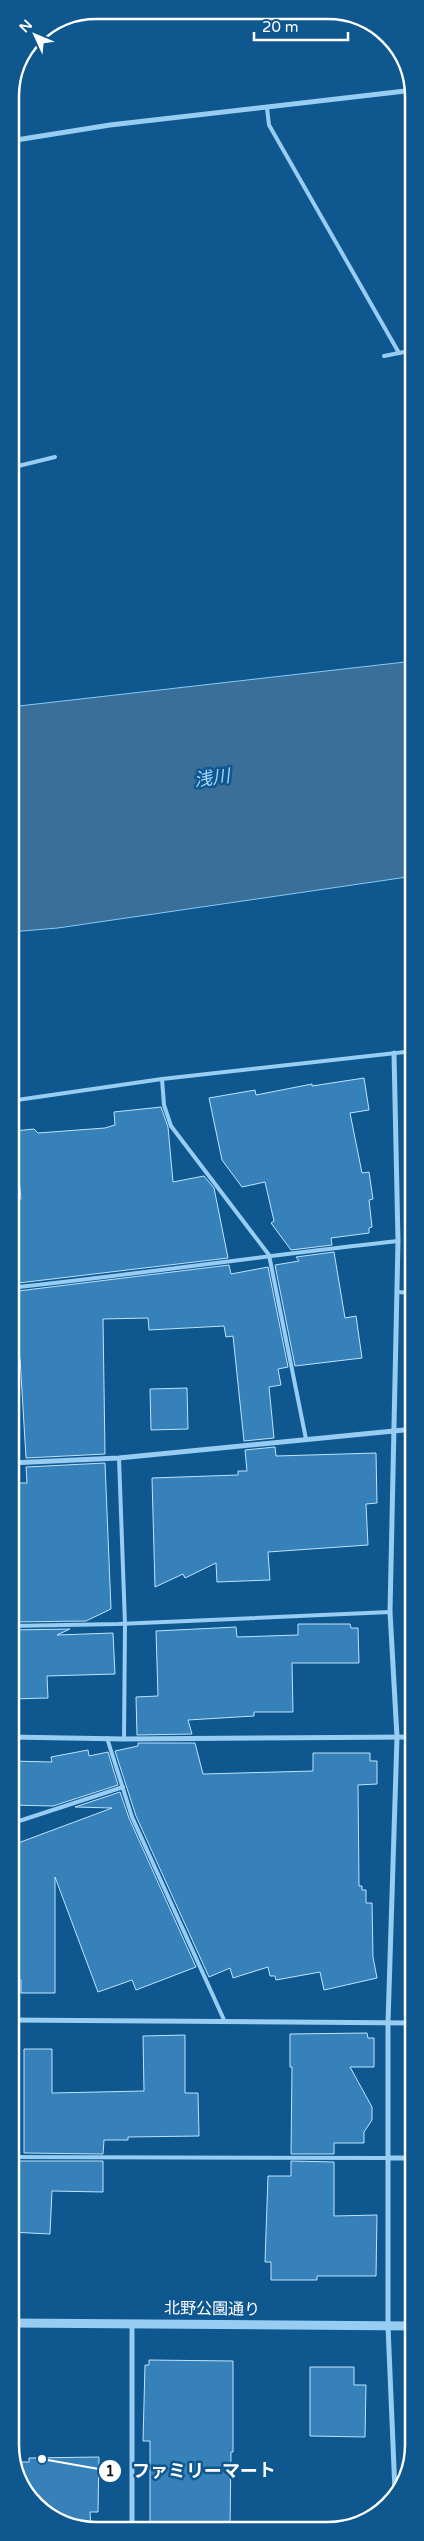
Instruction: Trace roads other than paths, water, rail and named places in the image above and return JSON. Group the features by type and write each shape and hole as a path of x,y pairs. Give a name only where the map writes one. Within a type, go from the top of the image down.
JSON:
{"street":[{"path":"19,140 110,125 405,91"},
{"path":"394,1053 398,1241 392,1431 390,1612 397,1737 388,2023 388,2326 395,2484"},
{"path":"19,1463 119,1458 405,1430"},
{"path":"19,1737 124,1739 405,1737"},
{"path":"19,2020 405,2023"},
{"path":"388,2158 405,2158"},
{"name":"北野公園通り","path":"19,2323 405,2326"},
{"path":"132,2323 132,2522"}],"lane":[{"path":"267,108 269,125 399,353"},
{"path":"384,356 405,352"},
{"path":"19,466 55,457"},
{"path":"19,1100 162,1079 405,1051"},
{"path":"162,1079 164,1105 171,1126 269,1255 306,1439"},
{"path":"19,1287 146,1273 269,1255 398,1241"},
{"path":"396,1292 405,1292"},
{"path":"119,1458 125,1624 124,1739"},
{"path":"19,1626 125,1624 390,1612"},
{"path":"107,1738 132,1817 225,2022"},
{"path":"19,1821 123,1786"},
{"path":"19,2157 388,2158"}],"water":[{"name":"浅川","path":"405,662 405,877 58,928 19,931 19,706"}],"place":[{"name":"ファミリーマート","path":"42,2459"}]}
